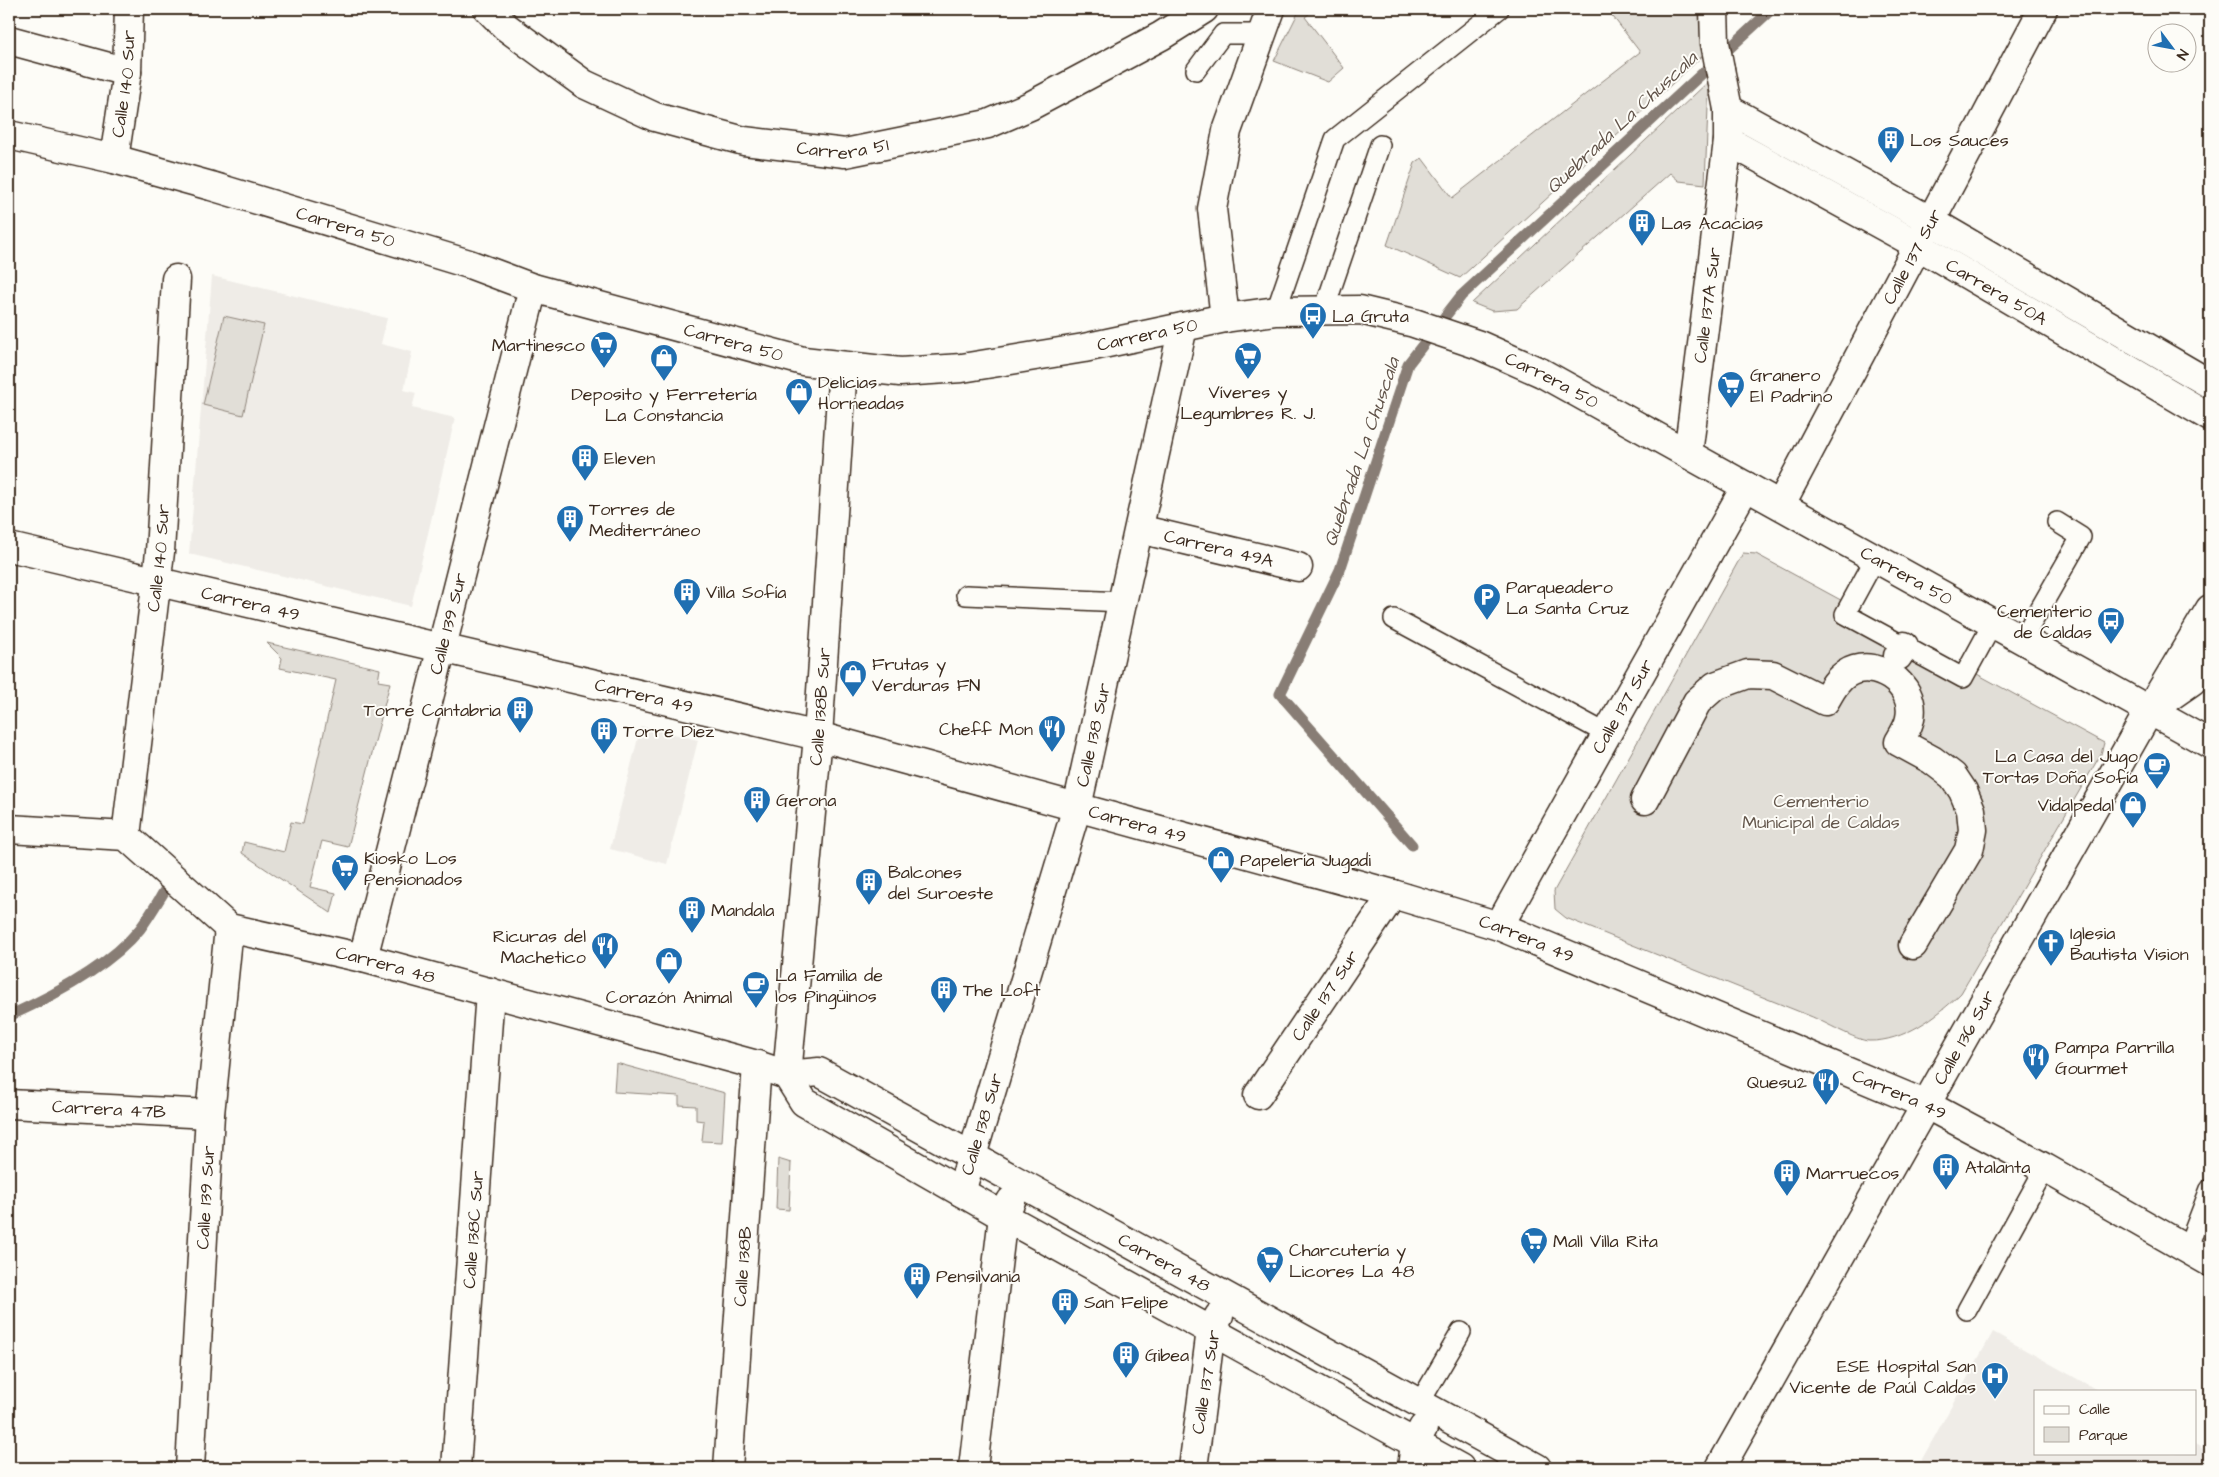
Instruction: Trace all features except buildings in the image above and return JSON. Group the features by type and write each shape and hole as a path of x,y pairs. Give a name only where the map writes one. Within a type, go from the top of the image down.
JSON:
{"street":[{"name":"Calle 140 Sur","path":"114,159 127,72 129,9"},
{"name":"Carrera 51","path":"488,9 506,27 584,84 655,117 744,141 845,152 988,124 1039,102 1161,36 1204,9"},
{"path":"1225,318 1212,209 1227,131 1271,9"},
{"name":"Calle 137A Sur","path":"1688,454 1728,141 1728,109 1718,56 1714,9"},
{"name":"Calle 137 Sur","path":"1781,504 1932,222 2043,9"},
{"path":"9,40 127,72"},
{"name":"Carrera 50A","path":"1728,109 1932,222 2210,384"},
{"name":"Carrera 50","path":"9,135 114,159 460,261 533,288 803,361 843,367 900,372 962,368 1084,348 1225,318 1276,311 1360,310 1414,322 1479,345 1542,372 2210,744"},
{"name":"Carrera 50A","path":"1728,141 1919,246 2210,417"},
{"name":"Calle 140 Sur","path":"126,836 157,582 176,279"},
{"name":"Calle 139 Sur","path":"363,958 533,288"},
{"name":"Calle 138 Sur","path":"961,1192 1077,807 1183,327"},
{"name":"Calle 138B Sur","path":"787,1075 818,736 843,367"},
{"name":"Calle 137 Sur","path":"1499,926 1746,486"},
{"name":"Carrera 49A","path":"1139,529 1298,567"},
{"name":"Carrera 49","path":"9,546 818,736 1392,894 1499,926 1927,1105 2045,1168 2199,1256"},
{"name":"Calle 136 Sur","path":"1720,1468 2149,711 2210,608"},
{"name":"Calle 136 Sur","path":"2149,711 2192,681 2210,651"},
{"path":"1645,800 1697,702 1715,686 1748,674 1773,675 1825,701 1837,681 1847,673 1860,668 1875,669 1896,660 1898,681 1906,690 1911,704 1910,718 1898,742 1938,764 1953,776 1967,800 1972,823 1969,850 1913,945"},
{"path":"9,829 126,836"},
{"name":"Carrera 48","path":"126,836 229,928 363,958 758,1064 787,1075 819,1072 1537,1468"},
{"name":"Calle 137 Sur","path":"1258,1095 1392,894"},
{"name":"Calle 139 Sur","path":"190,1468 210,1114 229,928"},
{"name":"Calle 138C Sur","path":"456,1468 490,992"},
{"name":"Calle 138B","path":"728,1468 758,1064"},
{"name":"Carrera 48","path":"787,1075 804,1102 1003,1216 1211,1330 1413,1456 1460,1468"},
{"name":"Carrera 47B","path":"9,1104 210,1114"},
{"path":"972,1468 1003,1216 1020,1184"},
{"name":"Calle 137 Sur","path":"1192,1468 1211,1330 1228,1299"},
{"path":"1413,1456 1426,1408"}],"lane":[{"path":"1276,311 1335,139 1499,9"},
{"path":"1196,70 1223,34 1262,34"},
{"path":"1324,310 1380,145"},
{"path":"2022,640 2081,537 2057,522"},
{"path":"1876,557 1845,614 1896,660 1963,678 1993,623"},
{"path":"966,594 1123,602"},
{"path":"1394,619 1607,734"},
{"path":"1967,1310 2045,1168"},
{"path":"2199,1256 2210,1190"},
{"path":"1426,1408 1461,1332"}],"shaded area":[{"path":"212,276 387,318 381,344 412,352 404,390 416,393 412,408 455,418 411,606 189,554"},
{"path":"641,726 698,740 667,864 610,849"},
{"name":"ESE Hospital San Vicente de Paúl Caldas","path":"1993,1332 2097,1390 2034,1390 2034,1454 2196,1454 2196,1445 2210,1453 2210,1468 1917,1468"}],"green space":[{"path":"1300,9 1315,9 1305,17 1344,68 1328,82 1274,61"},
{"path":"1607,9 1708,9 1709,50 1460,278 1387,245 1415,163 1422,158 1452,198 1640,52"},
{"path":"1709,81 1705,184 1679,181 1670,173 1517,309 1492,311 1472,303"},
{"path":"224,316 264,325 243,415 203,405"},
{"name":"Cementerio Municipal de Caldas","path":"1743,553 1756,554 2104,743 2101,754 1961,993 1931,1019 1894,1037 1869,1041 1857,1038 1810,1016 1566,918 1555,909 1554,891"},
{"path":"267,643 380,669 378,681 390,683 348,847 322,841 310,887 336,893 331,913 242,853 244,842 284,852 291,822 303,824 336,680 280,668 282,658"},
{"path":"616,1063 725,1093 722,1142 702,1141 704,1121 696,1120 696,1106 679,1105 679,1096 614,1092"},
{"path":"778,1159 791,1163 789,1210 776,1209"}],"waterway":[{"name":"Quebrada La Chuscala","path":"1412,845 1280,694 1340,570 1408,364 1461,296 1772,9"},
{"path":"9,1016 62,990 113,956 140,929 165,890"}],"place":[{"name":"Los Sauces","path":"1891,164"},
{"name":"Las Acacias","path":"1642,247"},
{"name":"La Gruta","path":"1313,340"},
{"name":"Martinesco","path":"604,369"},
{"name":"Víveres y Legumbres R. J.","path":"1248,380"},
{"name":"Deposito y Ferretería La Constancia","path":"664,382"},
{"name":"Granero El Padrino","path":"1731,409"},
{"name":"Delicias Horneadas","path":"799,416"},
{"name":"Eleven","path":"585,482"},
{"name":"Torres de Mediterráneo","path":"570,543"},
{"name":"Villa Sofía","path":"687,616"},
{"name":"Parqueadero La Santa Cruz","path":"1487,621"},
{"name":"Cementerio de Caldas","path":"2111,645"},
{"name":"Frutas y Verduras FN","path":"853,698"},
{"name":"Torre Cantabria","path":"520,734"},
{"name":"Cheff Mon","path":"1052,753"},
{"name":"Torre Diez","path":"604,755"},
{"name":"La Casa del Jugo Tortas Doña Sofía","path":"2157,790"},
{"name":"Gerona","path":"757,824"},
{"name":"Vidalpedal","path":"2133,829"},
{"name":"Papelería Jugadi","path":"1221,884"},
{"name":"Kiosko Los Pensionados","path":"345,892"},
{"name":"Balcones del Suroeste","path":"869,906"},
{"name":"Mandala","path":"692,934"},
{"name":"Iglesia Bautista Vision","path":"2051,967"},
{"name":"Ricuras del Machetico","path":"605,970"},
{"name":"Corazón Animal","path":"669,985"},
{"name":"La Familia de los Pingüinos","path":"756,1009"},
{"name":"The Loft","path":"944,1014"},
{"name":"Pampa Parrilla Gourmet","path":"2036,1081"},
{"name":"Quesu2","path":"1826,1106"},
{"name":"Atalanta","path":"1946,1191"},
{"name":"Marruecos","path":"1787,1197"},
{"name":"Mall Villa Rita","path":"1534,1265"},
{"name":"Charcutería y Licores La 48","path":"1270,1284"},
{"name":"Pensilvania","path":"917,1300"},
{"name":"San Felipe","path":"1065,1326"},
{"name":"Gibea","path":"1126,1379"},
{"name":"ESE Hospital San Vicente de Paúl Caldas","path":"1995,1400"}]}
